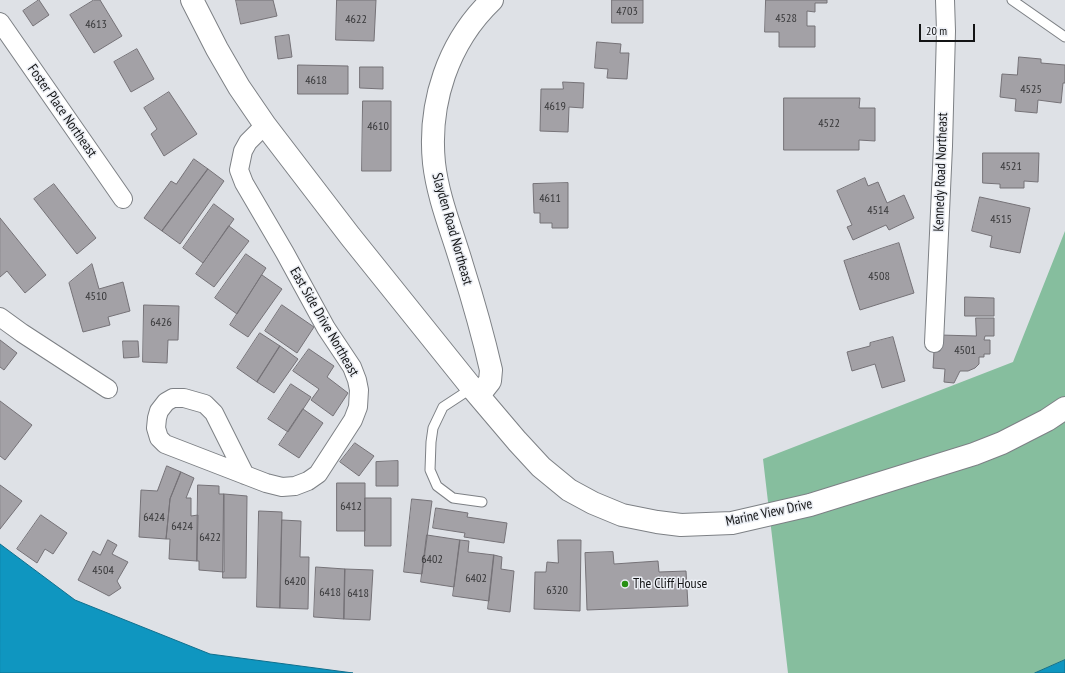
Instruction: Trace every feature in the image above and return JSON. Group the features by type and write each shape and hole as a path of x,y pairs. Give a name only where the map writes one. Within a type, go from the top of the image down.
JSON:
{"main road":[{"path":"192,0 217,49 239,87 265,125 350,236 475,391"},
{"name":"Slayden Road Northeast","path":"475,391 490,381 491,370 462,266 442,202 434,164 433,130 441,82 453,53 459,41 477,16 492,0"},
{"name":"Marine View Drive","path":"475,391 536,462 569,490 593,503 622,515 681,525 732,523 818,502 974,454 1002,443 1041,424 1065,408"}],"street":[{"name":"Kennedy Road Northeast","path":"934,343 946,31 945,0"},
{"name":"Foster Place Northeast","path":"0,22 124,199"},
{"name":"East Side Drive Northeast","path":"245,474 214,413 205,404 184,398 173,398 166,402 159,411 156,428 159,438 165,444 266,483 282,487 302,484 318,474 352,420 358,407 359,390 352,367 326,328 285,253 244,183 239,170 243,151 248,142 265,125"},
{"path":"0,317 108,389"}],"lane":[{"path":"1012,0 1065,38"},
{"path":"475,391 443,407 433,428 430,470 438,486 453,498 482,502"}],"green space":[{"path":"1065,231 1065,673 788,673 763,459 1013,362"}],"water":[{"path":"0,544 75,600 210,654 353,673 0,673"},
{"path":"1065,660 1065,673 1035,673"}],"building":[{"path":"39,0 49,15 33,26 23,11"},
{"path":"94,0 100,0 122,36 94,53 70,15"},
{"path":"236,0 273,0 277,16 241,24"},
{"path":"337,0 376,0 374,41 336,40"},
{"path":"612,0 643,0 643,23 612,23"},
{"path":"766,0 827,0 827,3 815,3 815,12 807,11 807,26 815,26 815,47 779,47 779,32 765,32"},
{"path":"289,35 292,57 278,59 275,37"},
{"path":"597,42 621,44 620,53 629,53 627,79 607,78 608,69 595,68"},
{"path":"137,49 154,79 131,92 114,62"},
{"path":"1019,57 1041,59 1041,63 1065,65 1065,83 1063,83 1061,103 1038,100 1037,113 1015,111 1016,99 1000,97 1002,74 1017,75"},
{"path":"298,65 348,66 348,94 298,94"},
{"path":"360,67 383,67 383,89 360,88"},
{"path":"563,82 584,83 583,108 569,107 568,132 540,131 541,89 563,89"},
{"path":"169,92 197,134 164,156 151,134 157,129 144,108"},
{"path":"784,98 860,98 859,108 875,108 875,141 859,140 859,150 784,150"},
{"path":"363,101 391,101 391,171 362,171"},
{"path":"983,153 1039,153 1038,182 1024,181 1024,188 1000,188 1000,184 983,183"},
{"path":"194,159 208,169 162,231 144,218 171,181 176,184"},
{"path":"208,169 224,181 180,244 162,231"},
{"path":"865,178 868,186 878,182 887,203 904,195 914,218 889,230 886,225 853,240 847,227 852,225 837,191"},
{"path":"568,183 568,228 552,228 552,223 540,223 540,213 534,213 533,184"},
{"path":"54,184 96,238 77,254 34,199"},
{"path":"980,197 1030,208 1020,253 990,247 992,236 972,231"},
{"path":"214,204 234,219 203,263 183,248"},
{"path":"0,218 46,275 25,293 7,271 0,277"},
{"path":"229,226 249,241 214,287 196,274"},
{"path":"899,243 914,293 860,310 844,261"},
{"path":"246,254 266,268 237,314 215,298"},
{"path":"92,264 99,289 123,282 130,311 108,317 110,325 83,332 69,283"},
{"path":"262,275 282,289 248,337 230,325"},
{"path":"965,297 994,298 994,316 965,316"},
{"path":"144,305 179,306 178,340 168,340 167,363 143,362"},
{"path":"282,305 314,327 297,353 265,331"},
{"path":"976,318 994,318 994,336 985,336 984,340 990,340 990,354 984,354 984,357 979,357 979,364 975,368 968,371 960,371 954,383 944,382 945,369 933,368 934,351 940,351 940,335 976,336"},
{"path":"260,333 280,346 257,382 237,368"},
{"path":"893,337 905,381 882,388 875,364 852,371 847,352 870,346 870,343"},
{"path":"0,340 17,353 4,370 0,367"},
{"path":"123,341 138,341 139,357 124,358"},
{"path":"280,346 298,359 274,393 257,382"},
{"path":"309,349 334,366 327,377 348,393 333,416 311,400 319,389 293,371"},
{"path":"291,384 311,397 288,432 268,419"},
{"path":"0,401 32,425 5,460 0,456"},
{"path":"303,409 323,423 299,458 279,445"},
{"path":"355,443 374,456 359,476 340,462"},
{"path":"398,461 398,486 376,486 376,462"},
{"path":"167,466 181,472 170,499 166,539 139,537 141,490 157,491"},
{"path":"181,472 194,478 186,498 191,498 191,516 198,515 197,561 169,559 170,539 166,539 170,499"},
{"path":"337,483 365,483 365,531 337,531"},
{"path":"0,485 22,501 0,529"},
{"path":"198,485 219,486 219,494 224,494 224,572 199,570 199,561 197,561"},
{"path":"224,494 247,496 246,578 223,578"},
{"path":"365,498 391,498 391,546 365,546"},
{"path":"412,499 432,501 422,574 404,572"},
{"path":"436,508 468,513 467,517 507,523 504,543 464,537 465,533 433,528"},
{"path":"259,511 282,512 280,608 257,607"},
{"path":"41,515 67,533 53,554 45,549 37,563 17,549"},
{"path":"282,520 301,521 300,557 309,557 308,609 280,608"},
{"path":"427,535 460,540 454,587 421,582"},
{"path":"108,540 117,545 112,554 128,562 117,581 121,588 109,596 78,580 93,551 100,555"},
{"path":"460,540 469,541 468,552 494,555 489,601 453,596"},
{"path":"558,540 581,540 580,611 534,609 535,572 546,572 547,562 558,563"},
{"path":"613,552 614,564 658,561 659,572 686,571 688,606 587,610 585,553"},
{"path":"494,555 502,557 501,569 514,571 510,612 488,609"},
{"path":"316,567 345,569 344,619 314,617"},
{"path":"345,569 373,570 370,620 344,619"}],"place":[{"name":"The Cliff House","path":"625,584"}]}
